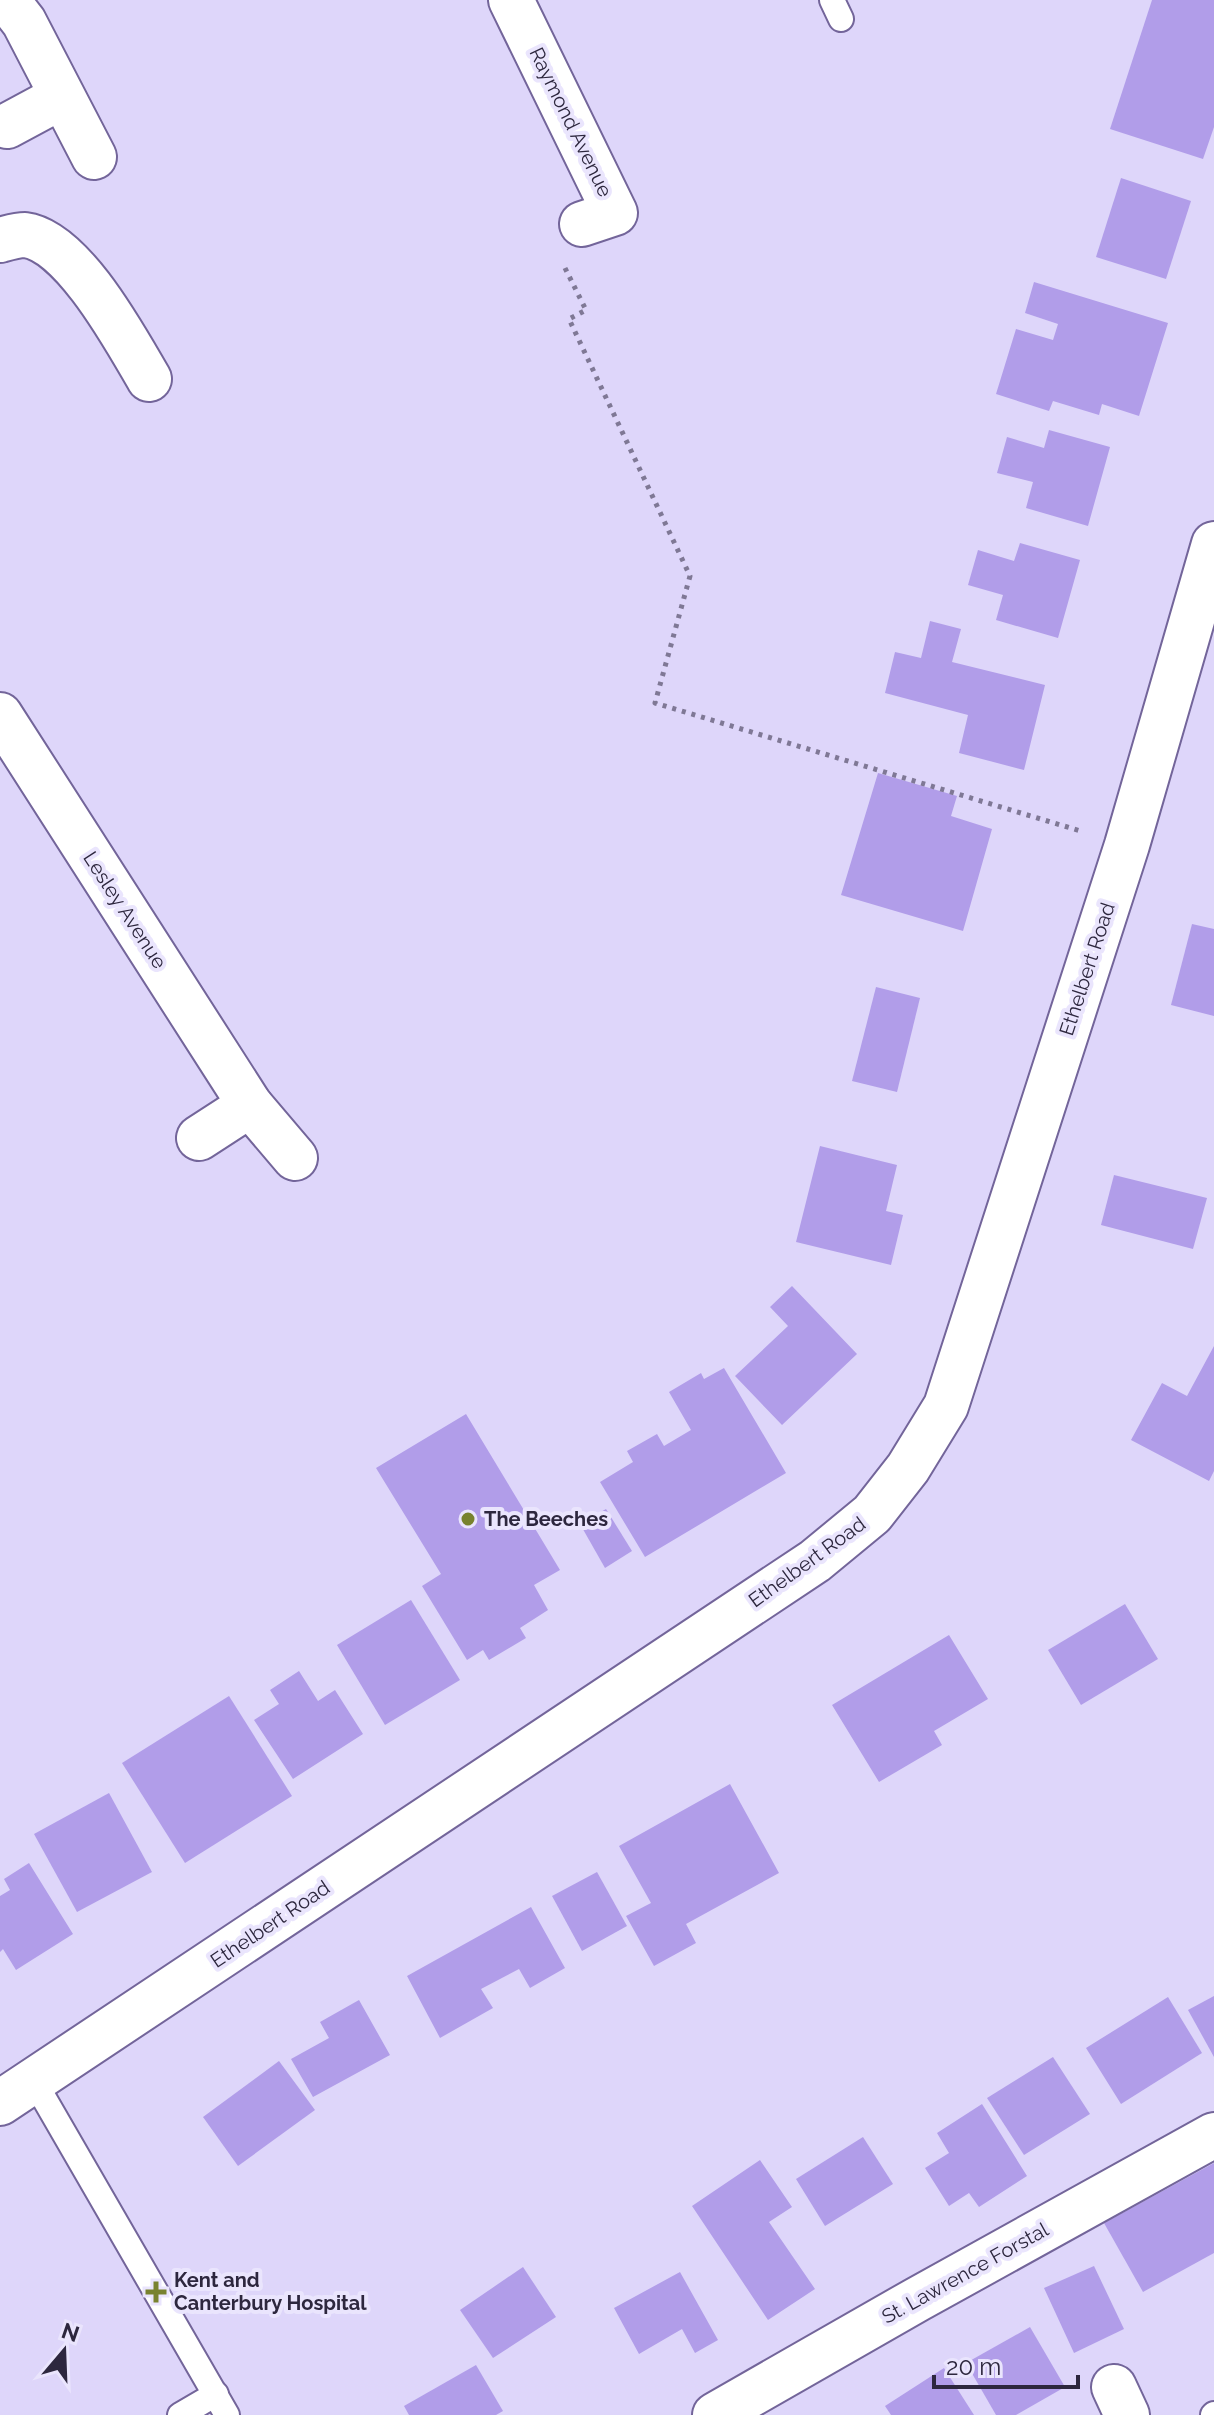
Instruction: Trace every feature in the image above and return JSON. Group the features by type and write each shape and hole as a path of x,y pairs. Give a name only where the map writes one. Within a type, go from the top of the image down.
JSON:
{"street":[{"path":"7,0 24,22 94,157"},
{"name":"Raymond Avenue","path":"511,0 615,213 582,224"},
{"path":"7,126 61,97"},
{"path":"0,240 23,235 48,243 99,295 149,379"},
{"name":"Ethelbert Road","path":"17,2092 802,1570 872,1514 908,1468 946,1406 1127,845 1214,544"},
{"name":"Lesley Avenue","path":"0,715 250,1105 295,1158"},
{"path":"199,1138 250,1105"},
{"name":"St. Lawrence Forstal","path":"716,2415 931,2291 1214,2135"}],"lane":[{"path":"17,2092 222,2405 180,2415"}],"path":[{"path":"582,224 555,246 586,310 569,319 690,576 655,703 1127,845"}],"building":[{"path":"1152,0 1214,0 1214,127 1203,159 1110,129"},
{"path":"1121,178 1191,201 1166,279 1096,257"},
{"path":"1034,282 1168,323 1139,416 1102,404 1099,415 1053,401 1049,411 996,394 1016,329 1053,340 1058,324 1025,313"},
{"path":"1049,430 1110,447 1088,526 1026,508 1033,482 997,473 1007,437 1044,448"},
{"path":"1020,543 1080,560 1058,638 996,620 1003,595 968,585 978,550 1014,561"},
{"path":"930,621 961,629 952,662 1045,685 1024,770 959,753 968,715 885,693 895,652 921,658"},
{"path":"878,773 957,796 951,816 992,829 963,931 841,895"},
{"path":"1192,924 1214,929 1214,1016 1171,1005"},
{"path":"876,987 920,998 897,1092 852,1081"},
{"path":"820,1146 897,1165 886,1211 903,1215 891,1265 796,1242"},
{"path":"1114,1175 1207,1198 1193,1249 1101,1225"},
{"path":"792,1286 857,1354 782,1425 735,1376 788,1326 770,1307"},
{"path":"1214,1346 1214,1471 1209,1481 1131,1440 1162,1383 1187,1396"},
{"path":"724,1368 786,1473 645,1557 600,1482 633,1462 627,1451 657,1434 664,1446 691,1430 669,1392 701,1373 704,1379"},
{"name":"The Beeches","path":"466,1414 560,1570 534,1585 548,1610 520,1628 526,1638 489,1660 483,1650 467,1660 422,1586 441,1574 376,1468"},
{"path":"606,1509 632,1551 605,1568 580,1524"},
{"path":"411,1600 460,1680 385,1725 337,1645"},
{"path":"1125,1604 1158,1659 1081,1705 1048,1650"},
{"path":"949,1635 988,1699 934,1731 942,1745 879,1782 832,1705"},
{"path":"299,1671 318,1701 335,1690 363,1734 293,1779 254,1720 279,1704 270,1690"},
{"path":"229,1696 292,1796 185,1863 122,1763"},
{"path":"730,1784 779,1873 686,1924 696,1943 654,1966 626,1916 651,1903 619,1846"},
{"path":"109,1793 152,1872 77,1912 34,1834"},
{"path":"29,1863 73,1934 16,1970 3,1949 0,1952 0,1896 10,1890 4,1879"},
{"path":"597,1872 627,1926 582,1951 552,1896"},
{"path":"531,1907 565,1968 530,1988 519,1969 481,1989 493,2008 440,2038 407,1976"},
{"path":"1214,1996 1214,2057 1188,2010"},
{"path":"1168,1997 1202,2053 1121,2104 1086,2048"},
{"path":"359,2000 390,2055 313,2097 291,2059 329,2038 320,2022"},
{"path":"1053,2057 1090,2114 1024,2155 987,2098"},
{"path":"279,2061 315,2110 238,2166 203,2117"},
{"path":"982,2104 1027,2176 979,2207 969,2193 949,2206 925,2168 949,2153 937,2133"},
{"path":"863,2137 893,2184 825,2226 796,2179"},
{"path":"760,2160 792,2207 769,2222 815,2289 768,2320 692,2206"},
{"path":"1214,2163 1214,2253 1143,2292 1104,2223"},
{"path":"1094,2266 1124,2329 1074,2353 1044,2288"},
{"path":"523,2267 556,2317 493,2358 460,2310"},
{"path":"680,2272 718,2340 695,2353 682,2329 639,2354 614,2308"},
{"path":"1030,2327 1065,2387 1016,2415 996,2415 966,2363"},
{"path":"476,2365 503,2411 496,2415 409,2415 404,2406"},
{"path":"944,2368 974,2415 891,2415 885,2406"}],"place":[{"name":"The Beeches","path":"468,1519"},
{"name":"Kent and Canterbury Hospital","path":"156,2292"}]}
